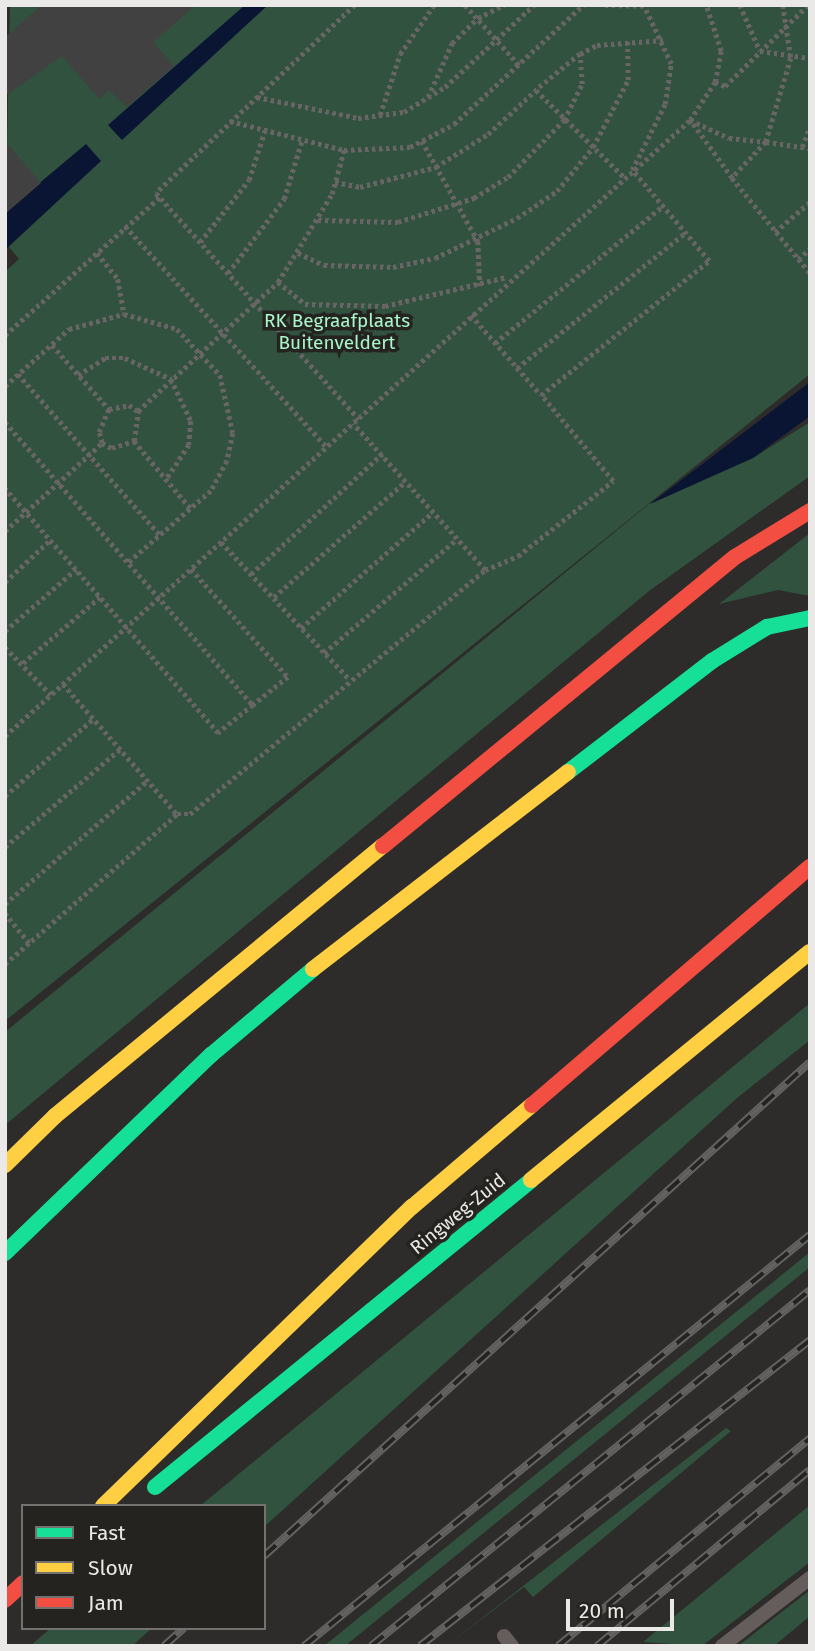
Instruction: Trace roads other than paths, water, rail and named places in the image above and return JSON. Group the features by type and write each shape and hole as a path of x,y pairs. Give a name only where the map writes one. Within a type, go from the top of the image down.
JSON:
{"highway":[{"path":"5,1165 55,1115 735,557 810,511"},
{"path":"5,1253 181,1083 316,966 712,661 767,627 810,618"},
{"path":"105,1504 412,1208 810,867"},
{"name":"Ringweg-Zuid","path":"142,1497 810,952"},
{"path":"5,1600 21,1585"},
{"path":"5,1608 21,1596"}],"lane":[{"path":"722,1646 810,1578"}],"water":[{"path":"245,5 268,5 122,140 108,125"},
{"path":"86,144 101,161 5,250 5,212"},
{"path":"810,382 810,416 753,458 650,504"}],"railway":[{"path":"266,1554 810,1062"},
{"path":"304,1646 810,1235"},
{"path":"371,1646 810,1290"},
{"path":"420,1646 810,1340"},
{"path":"558,1646 810,1438"},
{"path":"597,1646 810,1470"},
{"path":"164,1646 182,1630"}],"park label":[{"name":"RK Begraafplaats Buitenveldert","path":"337,332"}]}
